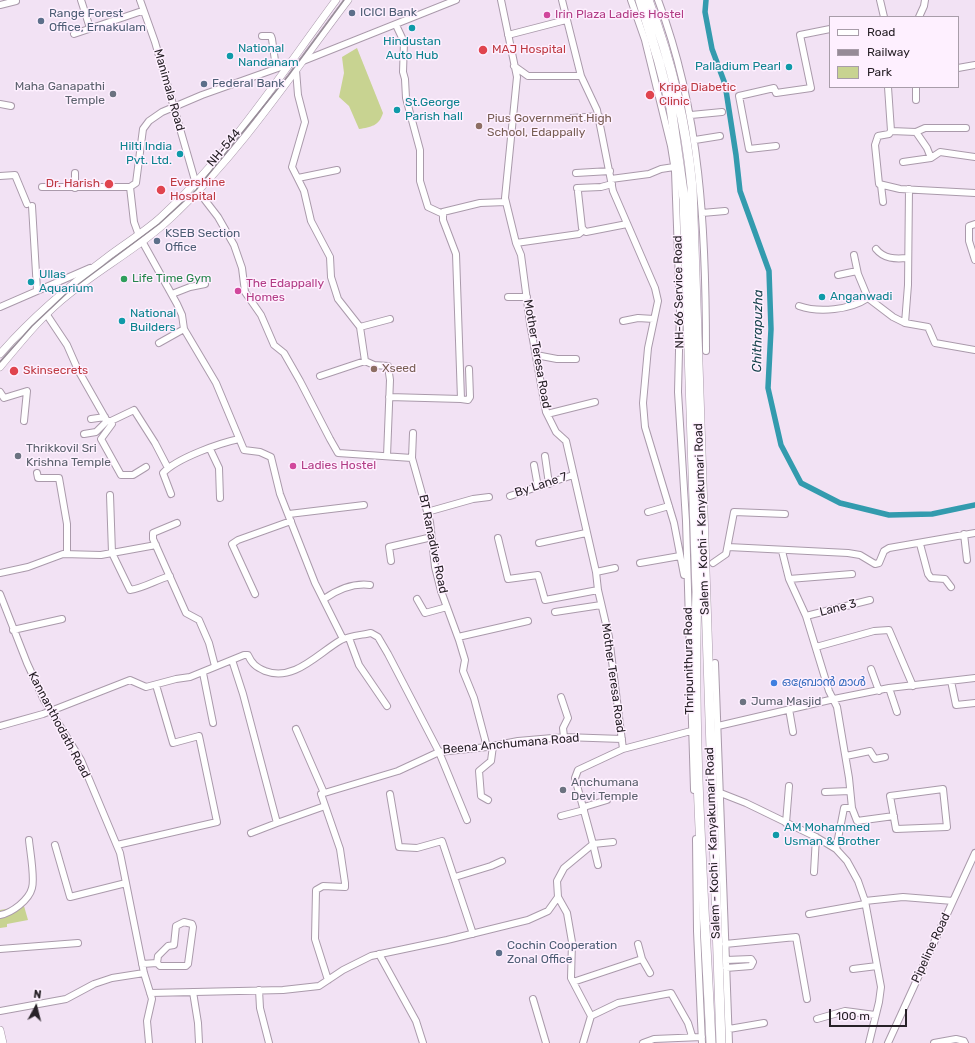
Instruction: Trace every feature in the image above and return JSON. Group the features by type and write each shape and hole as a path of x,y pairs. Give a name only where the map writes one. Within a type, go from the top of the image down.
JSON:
{"highway":[{"name":"Salem - Kochi - Kanyakumari Road","path":"640,0 655,64 671,108 684,199 702,351 716,792 714,867 720,934 721,1043"},
{"name":"Salem - Kochi - Kanyakumari Road","path":"648,0 662,37 684,125 692,187 690,258 697,592 694,704 703,867 704,989 711,1043"},
{"path":"703,867 714,867"}],"main road":[{"name":"NH-544","path":"0,367 33,327 67,295 138,233 160,219 186,193 251,116 292,63 336,0"},
{"name":"NH-544","path":"0,354 24,326 58,295 96,270 144,244 150,235 176,213 198,190 260,118 348,0"},
{"path":"299,53 305,59"},
{"path":"0,1030 3,1043"}],"street":[{"path":"81,0 90,28"},
{"name":"Manimala Road","path":"140,0 142,11 155,42 172,109 196,180"},
{"path":"305,59 456,0"},
{"name":"Mother Teresa Road","path":"501,0 517,77 506,202 516,243 521,255 536,355 547,414 556,432 566,441 596,572 598,590 610,644 624,749"},
{"path":"562,0 581,76 599,116 612,182 627,224 655,288 658,300 648,348 643,403 645,427 669,506 688,591"},
{"name":"NH-66 Service Road","path":"631,0 655,64 674,167 678,242 680,361 678,392 686,521 688,591"},
{"path":"658,0 677,61 691,116 695,140 702,213 702,351"},
{"path":"880,0 884,16"},
{"path":"919,16 924,6 924,0"},
{"path":"0,5 16,1"},
{"path":"74,34 142,11"},
{"path":"508,35 566,20"},
{"path":"396,24 404,42 403,72 406,79 406,98 420,150 420,181 428,207 443,214"},
{"path":"776,146 750,148 739,96 774,88 776,93 811,88 800,35 829,29"},
{"path":"262,36 271,36 276,68"},
{"path":"42,187 130,187 136,183 141,136 144,124 154,116 202,95 292,63"},
{"path":"959,68 975,65"},
{"path":"514,66 528,76 581,76"},
{"path":"296,70 298,95 305,122 292,168 304,191 311,221 330,257 331,277 338,299 360,327 365,361"},
{"path":"888,88 891,131"},
{"path":"916,88 916,100"},
{"path":"0,104 11,106"},
{"path":"691,116 722,112"},
{"path":"572,118 599,116"},
{"path":"883,202 875,145 878,136 889,134 891,131 916,132 925,128 966,128"},
{"path":"916,132 927,148 931,158"},
{"path":"695,140 720,136"},
{"path":"903,162 931,158 940,152 975,157"},
{"path":"584,230 577,190 601,187 612,182 649,174 660,169 674,167"},
{"path":"298,178 337,170"},
{"path":"576,173 610,171"},
{"path":"75,173 75,188"},
{"path":"0,176 15,175 29,205 38,290"},
{"path":"196,180 198,190 218,217 234,245 242,268 245,292 261,315 274,345 284,353 338,453 412,458"},
{"path":"881,185 909,189 975,193"},
{"path":"130,187 134,222 138,233"},
{"path":"905,322 909,189"},
{"path":"443,214 443,212 459,207 480,203 506,202"},
{"path":"702,213 724,211"},
{"path":"443,214 443,220 456,254 461,399"},
{"path":"584,230 586,232 627,224"},
{"path":"975,224 969,226 968,234 975,260"},
{"path":"516,243 579,234 584,230"},
{"path":"144,244 182,315 184,329 216,383 244,450 260,452 271,456 280,494 292,521 315,583 359,665 387,706"},
{"path":"876,249 880,254 892,259 907,258"},
{"path":"854,255 857,272 868,298 893,317 905,322 928,327 935,343 975,350"},
{"path":"0,307 38,290 96,270"},
{"path":"838,275 857,272"},
{"path":"172,294 190,287 205,284"},
{"path":"508,297 527,297"},
{"path":"799,306 808,309 825,309 854,304 868,298"},
{"path":"47,315 67,345 78,370 107,420 112,424 101,439 120,475 132,475 146,468"},
{"path":"623,321 638,318 654,319"},
{"path":"360,327 390,319"},
{"path":"159,343 184,329"},
{"path":"536,355 557,359 576,359"},
{"path":"320,376 365,361 374,365 388,366 389,397 387,456"},
{"path":"389,397 468,400 470,397 470,369"},
{"path":"0,392 4,398 27,391 24,421"},
{"path":"547,414 595,402"},
{"path":"92,419 107,420 134,410 155,443 168,468"},
{"path":"84,434 96,432 107,420"},
{"name":"BT Ranadive Road","path":"413,433 412,458 427,512 432,537 435,567 465,660 463,671 474,698 490,746"},
{"path":"171,494 163,473 168,468 194,454 225,442 239,439"},
{"path":"210,449 218,468 220,498"},
{"path":"545,456 549,484"},
{"path":"534,465 538,487"},
{"path":"37,473 38,478 59,478 67,524 67,554"},
{"name":"By Lane 7","path":"510,496 573,475"},
{"path":"110,495 112,554 130,590 140,588 149,582 170,576"},
{"path":"427,512 473,499 489,497"},
{"path":"289,514 364,505"},
{"path":"648,512 669,506"},
{"path":"713,563 722,558 728,547 729,528 734,512 785,514"},
{"path":"255,594 232,544 238,540 292,521"},
{"path":"177,523 153,533 153,538 186,613 199,620 209,643 215,666"},
{"path":"539,543 586,533"},
{"path":"728,547 782,551 854,553 875,564 879,563 886,550 975,533"},
{"path":"964,534 967,560"},
{"path":"391,561 389,547 432,537"},
{"path":"498,538 508,579 538,575 545,600 598,590"},
{"path":"920,544 928,574 931,578 945,579 951,587"},
{"path":"0,573 28,567 63,554 112,554 156,545"},
{"path":"782,551 789,580 806,616 829,691 838,707 852,808 856,821 894,816"},
{"path":"640,563 680,556"},
{"path":"596,572 615,568"},
{"path":"789,580 852,574"},
{"path":"324,599 331,594 360,583 370,585"},
{"name":"Thripunithura Road","path":"688,591 694,704 691,731 704,989 702,1040"},
{"name":"Kannanthodath Road","path":"0,594 27,663 50,711 80,760 120,853 142,964 152,999 147,1021 149,1043"},
{"path":"417,599 425,613 447,607"},
{"name":"Lane 3","path":"806,616 870,600"},
{"path":"555,612 601,605"},
{"path":"13,630 62,619"},
{"path":"458,637 528,621"},
{"path":"816,647 874,631 889,630 913,686"},
{"name":"Beena Anchumana Road","path":"0,726 43,714 130,680 146,687 156,685 203,673 215,666 244,655 248,655 254,666 260,669 275,674 289,673 346,639 371,633 378,637 439,752 518,741 564,737 622,739"},
{"path":"232,660 243,694 277,823"},
{"path":"711,663 718,726 716,792 720,934 725,944 729,1043"},
{"path":"871,669 879,690"},
{"path":"203,673 213,722"},
{"path":"718,726 889,688 975,678"},
{"path":"951,681 956,705 975,704"},
{"path":"117,845 217,822 199,736 174,743 156,685"},
{"path":"889,688 897,712"},
{"path":"561,697 568,718 563,728 564,737"},
{"path":"789,709 793,732"},
{"path":"296,729 324,793"},
{"path":"598,864 575,774 578,770 624,749 691,731"},
{"path":"488,800 481,796 479,771 491,761 490,746"},
{"path":"846,756 870,751 875,759 885,757"},
{"path":"328,980 315,939 316,890 324,886 344,887 345,883 340,849 321,794 398,772 439,752 467,820"},
{"path":"786,823 789,786"},
{"path":"943,789 947,827 896,829 894,816 890,796 943,789"},
{"path":"716,792 816,837 836,850 847,861 858,881 865,902 881,987 869,1043"},
{"path":"825,792 850,792"},
{"path":"390,794 399,847 417,848 442,842 473,934"},
{"path":"561,816 607,800"},
{"path":"251,833 325,806"},
{"path":"836,850 844,808 852,808"},
{"path":"814,872 816,837"},
{"path":"0,916 24,901 32,888 29,840"},
{"path":"583,1043 591,1016 577,992 570,970 573,950 568,913 558,897 557,881 564,868 593,844 613,842"},
{"path":"55,845 70,897 126,883"},
{"name":"Pipeline Road","path":"888,1043 975,853"},
{"path":"455,877 502,861"},
{"path":"150,993 259,990 319,986 343,970 379,954 473,934 528,920 548,911 558,897"},
{"path":"809,914 865,902 903,897 953,901"},
{"path":"142,964 157,963 160,966 186,966 188,964 193,927 192,924 184,922 176,926 174,945 168,946 158,956 157,963"},
{"path":"725,944 796,937 807,999"},
{"path":"0,949 78,943"},
{"path":"638,944 642,959 650,973"},
{"path":"379,954 416,1021 423,1043"},
{"path":"574,982 642,959"},
{"path":"726,960 750,959 753,962 751,966 726,968"},
{"path":"853,969 877,966"},
{"path":"0,1012 66,998 94,984 112,978 144,973"},
{"path":"259,990 260,1008 269,1043"},
{"path":"193,992 198,1023 199,1043"},
{"path":"591,1016 618,1003 671,993 674,995 688,1023 692,1036"},
{"path":"533,999 546,1043"},
{"path":"817,1019 845,1011 875,1015"},
{"path":"729,1029 764,1023"},
{"path":"643,1043 654,1039 678,1039 692,1036 702,1040"},
{"path":"934,1043 956,1039 964,1041 965,1043"}],"green space":[{"path":"357,48 383,113 379,121 374,125 359,129 349,106 339,97 344,73 342,57"},
{"path":"24,906 28,920 7,924 7,927 0,928 0,910"}],"waterway":[{"name":"Chithrapuzha","path":"706,0 705,12 712,49 725,84 740,191 769,271 771,329 768,388 781,445 801,483 840,503 889,515 932,514 975,505"}],"railway":[{"path":"0,362 32,326 68,292 159,224 196,190 288,76 344,0"}],"place":[{"name":"ICICI Bank","path":"352,13"},
{"name":"Irin Plaza Ladies Hostel","path":"547,15"},
{"name":"Range Forest Office, Ernakulam","path":"41,21"},
{"name":"Hindustan Auto Hub","path":"412,28"},
{"name":"MAJ Hospital","path":"483,50"},
{"name":"National Nandanam","path":"230,56"},
{"name":"Palladium Pearl","path":"789,67"},
{"name":"Federal Bank","path":"204,84"},
{"name":"Maha Ganapathi Temple","path":"113,94"},
{"name":"Kripa Diabetic Clinic","path":"650,95"},
{"name":"St.George Parish hall","path":"397,110"},
{"name":"Pius Government High School, Edappally","path":"479,126"},
{"name":"Hilti India Pvt. Ltd.","path":"180,154"},
{"name":"Dr. Harish","path":"109,184"},
{"name":"Evershine Hospital","path":"161,190"},
{"name":"KSEB Section Office","path":"157,241"},
{"name":"Life Time Gym","path":"124,279"},
{"name":"Ullas Aquarium","path":"31,282"},
{"name":"The Edappally Homes","path":"238,291"},
{"name":"Anganwadi","path":"822,297"},
{"name":"National Builders","path":"122,321"},
{"name":"Xseed","path":"374,369"},
{"name":"Skinsecrets","path":"14,371"},
{"name":"Thrikkovil Sri Krishna Temple","path":"18,456"},
{"name":"Ladies Hostel","path":"293,466"},
{"name":"ഒബ്രോൻ മാൾ","path":"774,683"},
{"name":"Juma Masjid","path":"743,702"},
{"name":"Anchumana Devi Temple","path":"563,790"},
{"name":"AM Mohammed Usman & Brother","path":"776,835"},
{"name":"Cochin Cooperation Zonal Office","path":"499,953"}]}
